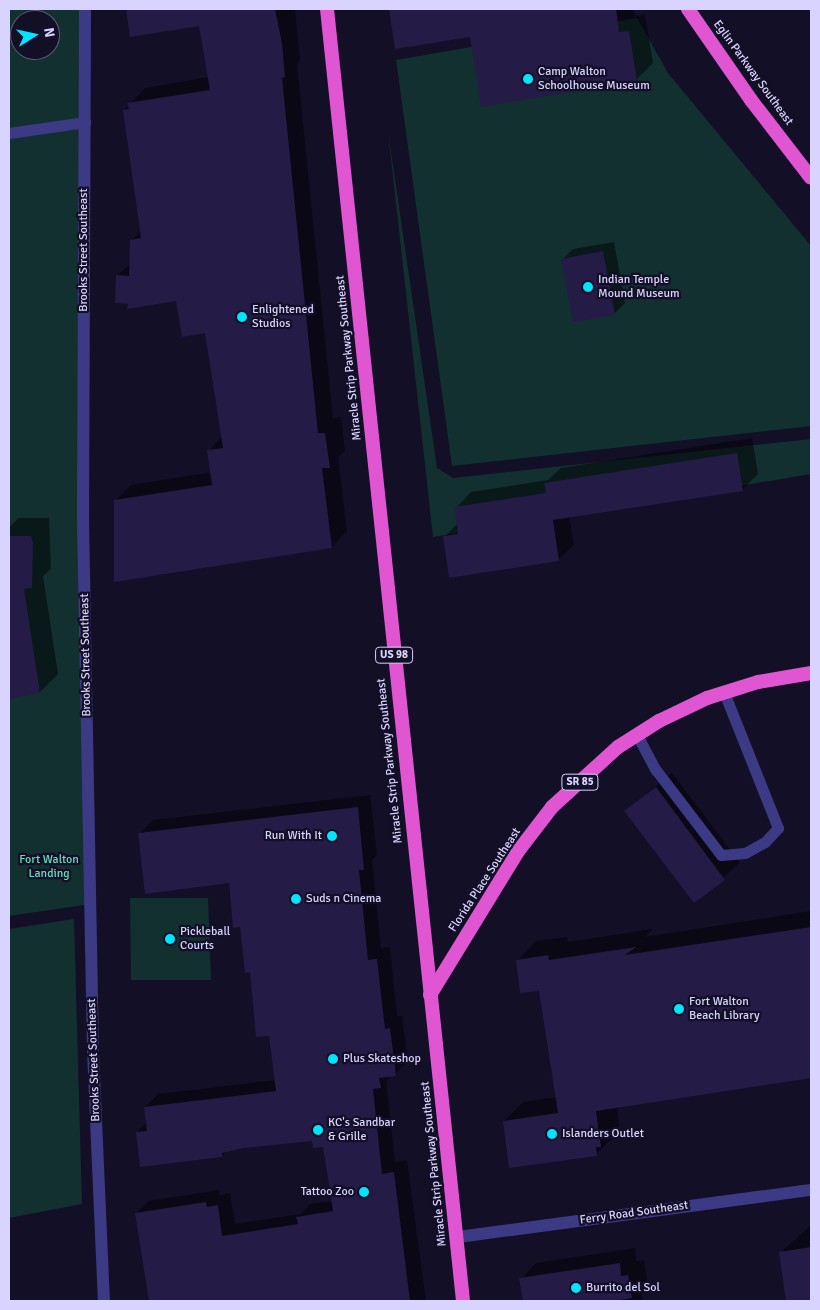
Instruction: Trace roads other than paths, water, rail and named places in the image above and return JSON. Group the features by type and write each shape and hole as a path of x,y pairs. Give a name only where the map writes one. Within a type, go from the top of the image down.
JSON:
{"highway":[{"name":"Miracle Strip Parkway Southeast","path":"327,9 430,995 464,1301"},
{"name":"Eglin Parkway Southeast","path":"688,9 751,100 811,178"},
{"name":"Florida Place Southeast","path":"430,995 519,850 552,807 618,747 659,721 724,692 758,682 811,673"}],"street":[{"name":"Brooks Street Southeast","path":"85,9 84,530 94,1051 104,1301"},
{"name":"Ferry Road Southeast","path":"458,1237 811,1190"}],"lane":[{"path":"9,132 85,122"},
{"path":"637,735 656,770 721,855 745,853 765,842 778,828 724,692"}],"place":[{"name":"Camp Walton Schoolhouse Museum","path":"528,79"},
{"name":"Indian Temple Mound Museum","path":"588,287"},
{"name":"Enlightened Studios","path":"242,317"},
{"name":"Run With It","path":"332,836"},
{"name":"Suds n Cinema","path":"296,899"},
{"name":"Pickleball Courts","path":"170,939"},
{"name":"Fort Walton Beach Library","path":"679,1009"},
{"name":"Plus Skateshop","path":"333,1059"},
{"name":"KC's Sandbar & Grille","path":"318,1130"},
{"name":"Islanders Outlet","path":"552,1134"},
{"name":"Tattoo Zoo","path":"364,1192"},
{"name":"Burrito del Sol","path":"576,1288"}],"park label":[{"name":"Fort Walton Landing","path":"49,867"}]}
